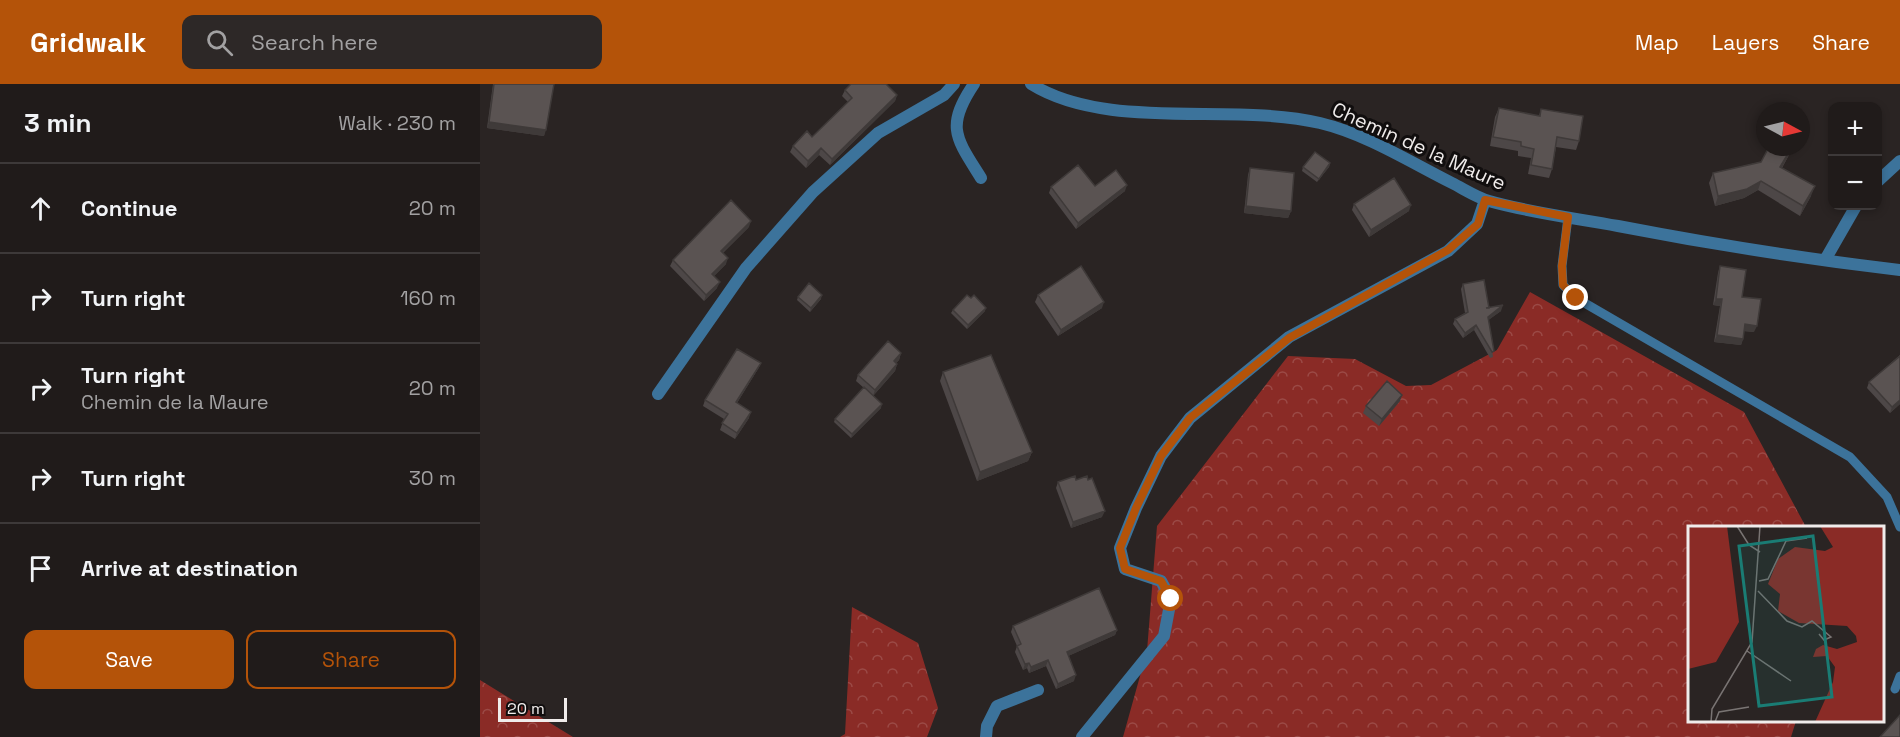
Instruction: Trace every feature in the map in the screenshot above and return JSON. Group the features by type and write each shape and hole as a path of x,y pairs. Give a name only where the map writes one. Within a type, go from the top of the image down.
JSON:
{"street":[{"path":"658,394 746,268 813,192 878,134 944,95 954,84"},
{"path":"974,84 963,100 955,125 961,147 981,178"},
{"name":"Chemin de la Maure","path":"1031,84 1042,91 1081,104 1120,110 1286,116 1322,124 1357,136 1485,200 1568,217 1825,260 1900,270"},
{"path":"1882,177 1900,161"},
{"path":"1082,737 1164,636 1171,599 1161,581 1125,569 1120,548 1161,456 1190,418 1289,338 1448,250 1478,224 1485,200"},
{"path":"1825,260 1854,210"},
{"path":"986,737 987,726 997,706 1038,690"}],"lane":[{"path":"1568,217 1562,266 1563,285 1576,298 1850,457 1887,497 1900,527"},
{"path":"1895,689 1900,676"}],"green space":[{"path":"1530,292 1744,412 1805,526 1688,526 1688,722 1796,722 1791,737 1123,737 1147,651 1157,526 1288,356 1355,359 1406,386 1431,385 1497,350"},
{"path":"852,607 918,643 938,708 927,737 840,737 845,734"},
{"path":"480,680 573,737 480,737"}],"building":[{"path":"494,84 554,84 546,130 489,122"},
{"path":"851,84 886,84 897,95 832,159 821,148 808,161 793,146 807,131 812,137 852,98 845,90"},
{"path":"1499,108 1540,116 1541,109 1583,116 1579,141 1557,137 1552,169 1531,165 1534,149 1521,146 1521,142 1493,137"},
{"path":"1315,152 1330,163 1319,179 1303,167"},
{"path":"1764,156 1787,156 1780,167 1815,186 1803,206 1761,181 1747,189 1718,196 1713,173 1761,162"},
{"path":"1078,165 1095,186 1116,170 1127,185 1078,223 1051,187"},
{"path":"1250,168 1294,173 1291,211 1246,206"},
{"path":"1394,178 1411,205 1371,230 1354,204"},
{"path":"731,200 751,221 721,251 728,258 712,274 720,282 706,295 673,260"},
{"path":"1081,266 1104,302 1061,330 1038,295"},
{"path":"1720,266 1746,270 1742,297 1761,299 1757,326 1745,324 1743,339 1717,335 1722,299 1716,299"},
{"path":"1484,280 1489,307 1503,305 1488,317 1494,351 1492,352 1476,325 1465,333 1455,319 1468,312 1463,284"},
{"path":"809,283 822,295 811,308 798,297"},
{"path":"967,295 971,298 974,295 986,308 968,325 953,310"},
{"path":"888,341 901,353 894,361 897,364 875,390 858,375"},
{"path":"737,349 761,363 736,402 751,412 737,433 722,423 728,414 705,400"},
{"path":"991,355 1032,452 980,472 943,372"},
{"path":"1900,356 1900,400 1892,407 1869,382"},
{"path":"1387,381 1402,395 1382,419 1366,406"},
{"path":"864,387 882,404 852,434 835,419"},
{"path":"1075,476 1076,480 1087,476 1088,480 1092,478 1105,511 1073,522 1058,482"},
{"path":"1099,588 1117,630 1067,652 1076,675 1058,684 1048,660 1031,667 1029,663 1025,664 1017,646 1021,644 1013,626"},
{"path":"1900,715 1900,737 1880,737"}],"route":[{"path":"1171,599 1161,581 1125,569 1120,548 1136,508 1161,456 1190,418 1289,338 1448,250 1478,224 1485,200 1568,217 1562,266 1563,285 1576,298"}]}
